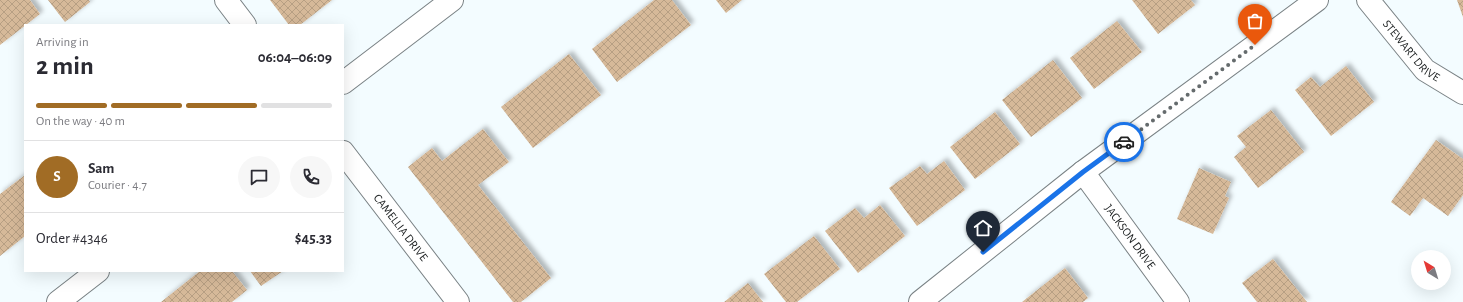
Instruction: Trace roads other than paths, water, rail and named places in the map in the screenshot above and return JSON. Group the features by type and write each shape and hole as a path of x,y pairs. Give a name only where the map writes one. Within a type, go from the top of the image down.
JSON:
{"street":[{"path":"226,0 244,24"},
{"path":"344,82 452,0"},
{"path":"920,302 1083,172 1317,0"},
{"name":"STEWART DRIVE","path":"1368,0 1425,70 1463,94"},
{"name":"CAMELLIA DRIVE","path":"344,153 458,302"},
{"name":"JACKSON DRIVE","path":"1083,172 1178,302"},
{"path":"58,302 97,272"}]}
